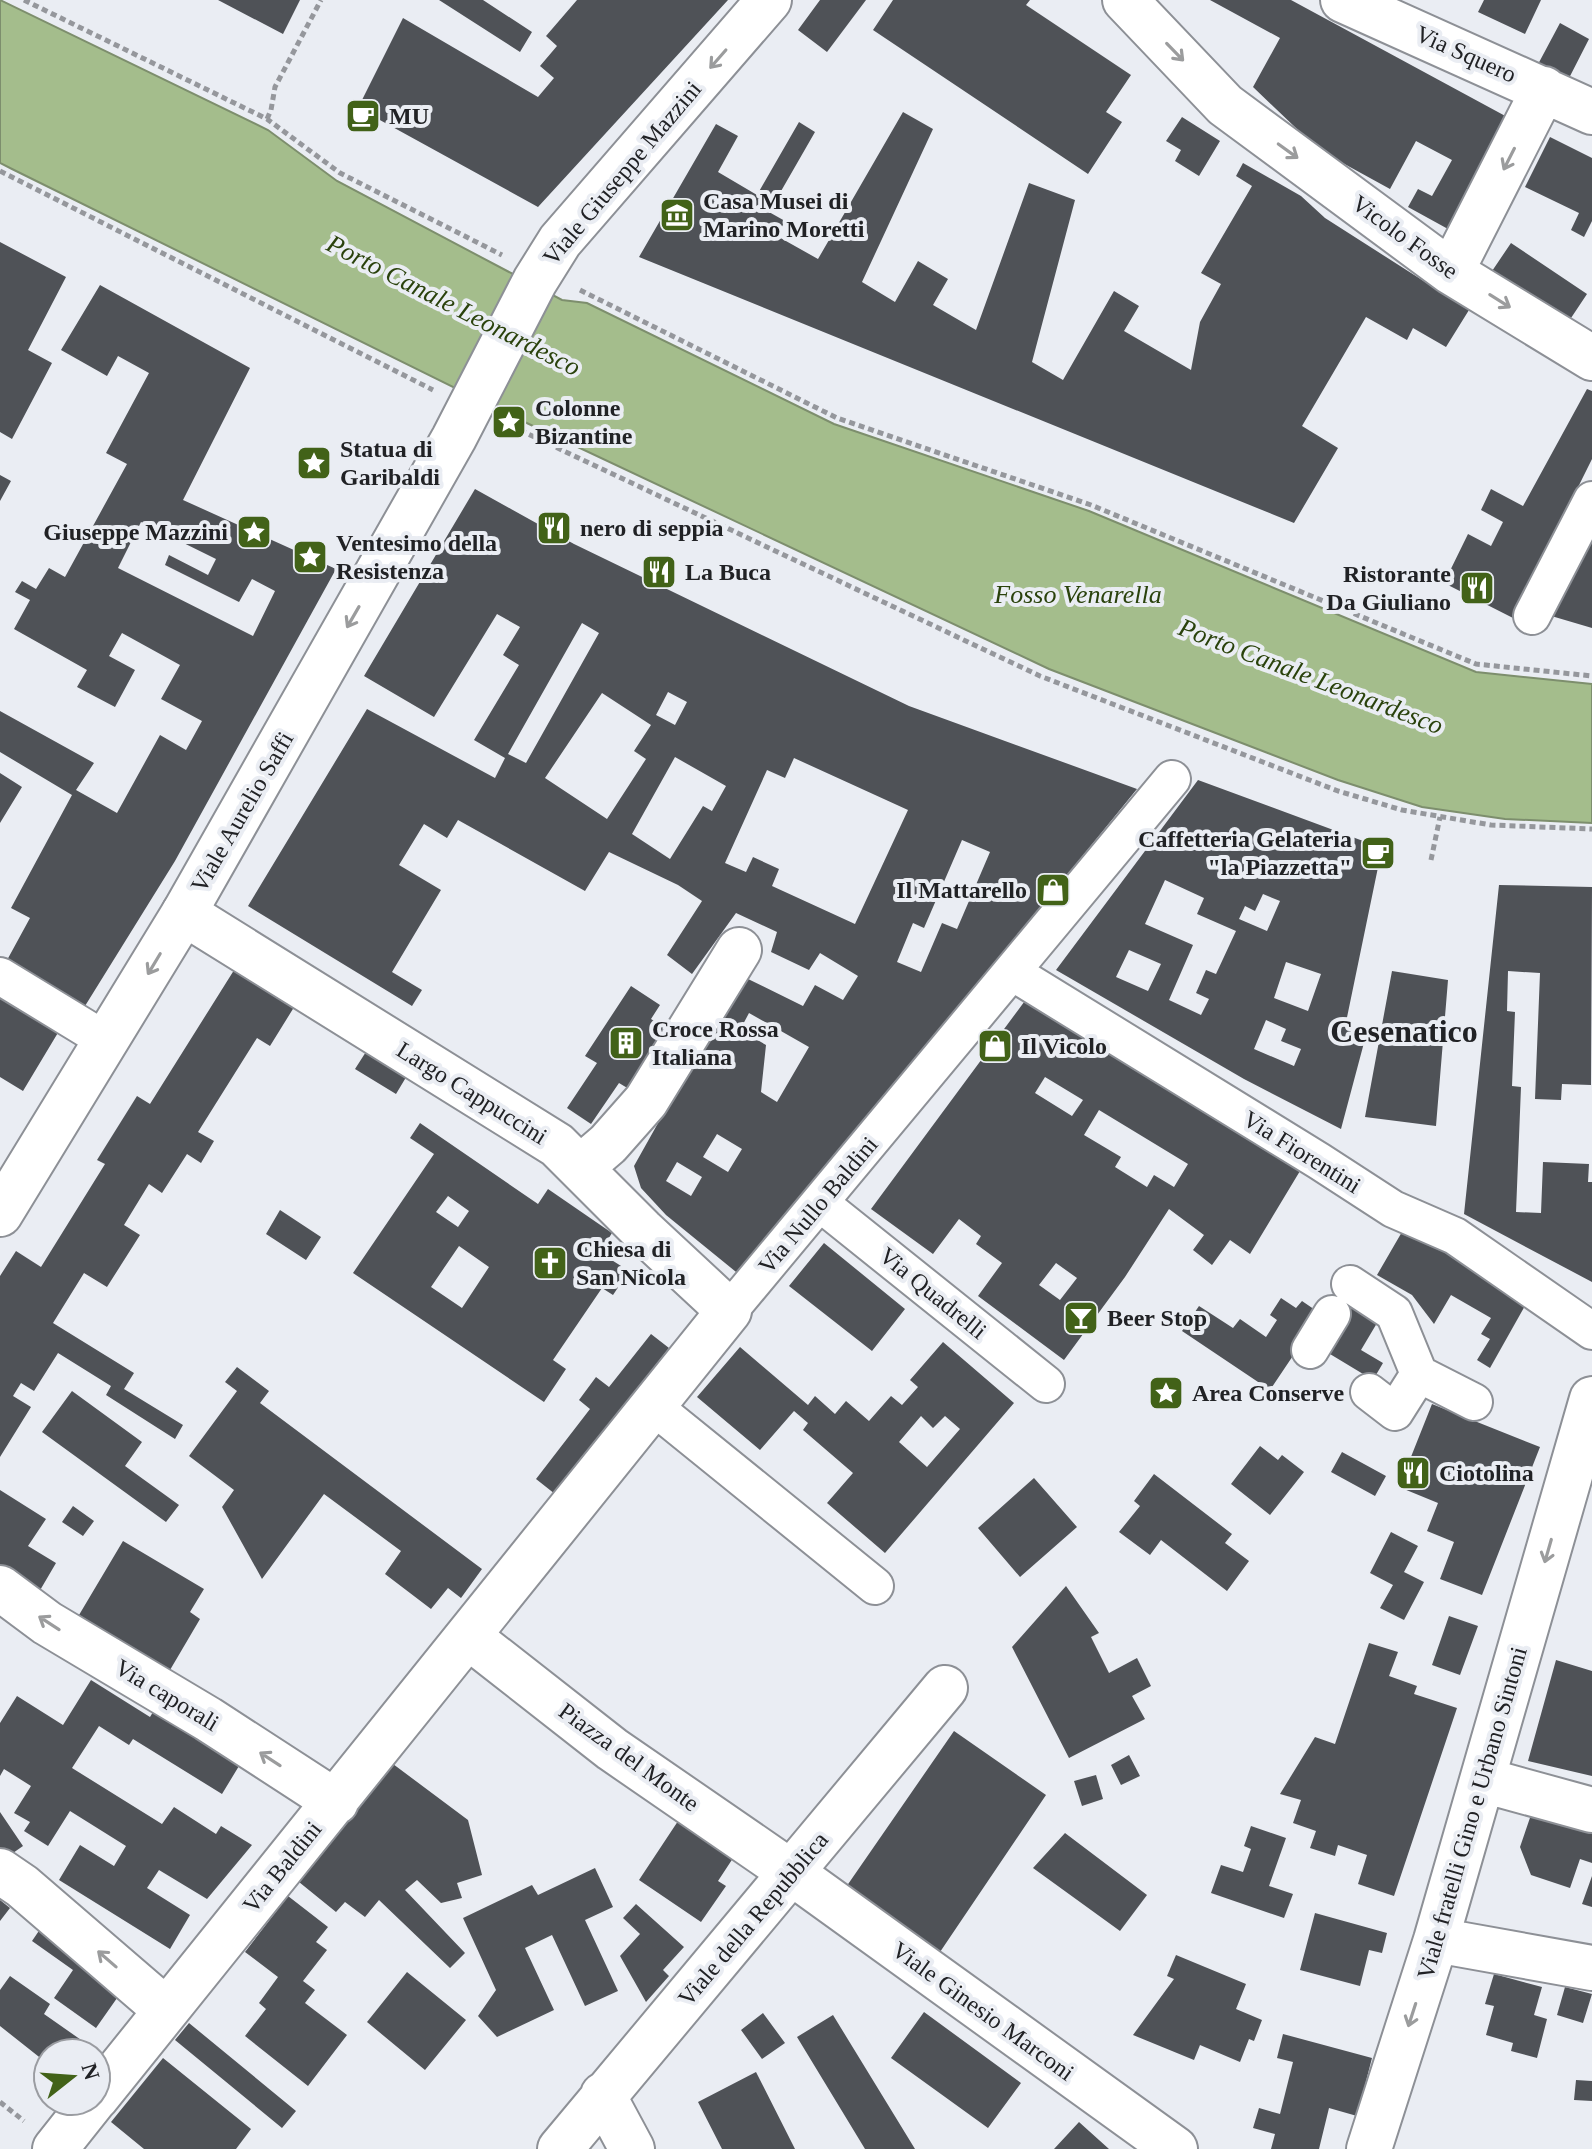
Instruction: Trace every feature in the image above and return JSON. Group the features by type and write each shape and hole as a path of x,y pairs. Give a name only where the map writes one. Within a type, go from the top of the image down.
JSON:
{"street":[{"name":"Viale Giuseppe Mazzini","path":"471,405 538,274 560,241 769,0"},
{"name":"Vicolo Fosse","path":"1125,0 1225,105 1451,272 1592,358"},
{"name":"Via Squero","path":"1343,0 1592,112"},
{"name":"Via Squero","path":"1451,272 1544,89"},
{"name":"Viale Aurelio Saffi","path":"0,1214 184,913 471,405"},
{"path":"1532,616 1592,500"},
{"name":"Via Nullo Baldini","path":"469,1637 729,1311 1172,779"},
{"name":"Largo Cappuccini","path":"184,913 557,1145 729,1311"},
{"path":"580,1168 608,1144 646,1101 739,950"},
{"name":"Via Fiorentini","path":"1012,972 1393,1209 1455,1236 1592,1331"},
{"path":"0,976 92,1032"},
{"name":"Via Quadrelli","path":"820,1203 1046,1384"},
{"path":"1350,1284 1394,1313 1419,1374 1474,1402"},
{"path":"1310,1350 1332,1314"},
{"path":"1369,1392 1395,1412 1419,1374"},
{"name":"Viale fratelli Gino e Urbano Sintoni","path":"1369,2149 1436,1940 1592,1399"},
{"path":"654,1407 875,1586"},
{"name":"Via caporali","path":"0,1588 47,1623 208,1719 336,1802"},
{"name":"Via Baldini","path":"112,2078 469,1637"},
{"name":"Piazza del Monte","path":"469,1637 612,1749 792,1873"},
{"name":"Viale della Repubblica","path":"560,2149 945,1688"},
{"path":"1483,1780 1592,1810"},
{"path":"0,1871 22,1886 166,2010"},
{"name":"Viale Ginesio Marconi","path":"792,1873 1175,2149"},
{"path":"1436,1940 1592,1968"},
{"path":"603,2095 632,2149"},
{"name":"Via Baldini","path":"55,2149 81,2117"}],"path":[{"path":"24,0 267,119 340,173 538,274 568,281 589,297 837,418 1091,505 1476,664 1592,676"},
{"path":"267,119 275,87 321,0"},
{"path":"0,171 471,405 1040,676 1338,791 1402,810 1491,825 1592,829"},
{"path":"1431,860 1440,817"}],"water":[{"name":"Fosso Venarella","path":"0,0 268,130 337,181 562,300 587,303 834,424 1089,511 1476,672 1592,684 1592,823 1505,819 1422,807 1338,780 1049,669 514,417 0,163"}],"building":[{"path":"218,0 300,0 283,34"},
{"path":"439,0 483,0 532,32 520,52"},
{"path":"577,0 728,0 538,207 358,108 403,18 538,97 554,78 540,66 557,46 546,36"},
{"path":"820,0 866,0 827,52 798,30"},
{"path":"893,0 1030,0 1026,5 1131,75 1106,112 1122,122 1088,174 873,30"},
{"path":"1210,0 1291,0 1509,118 1448,229 1408,207 1418,189 1432,196 1452,160 1416,141 1390,189 1319,150 1253,87 1280,38"},
{"path":"1484,0 1541,0 1525,34 1478,12"},
{"path":"1560,23 1589,39 1566,84 1536,68"},
{"path":"903,112 933,129 862,282 895,302 918,261 948,279 933,305 976,330 1029,183 1075,200 1032,362 1063,380 1114,291 1139,306 1124,331 1191,370 1200,322 1221,284 1201,273 1252,186 1236,176 1243,163 1301,196 1325,218 1469,310 1446,347 1413,328 1407,340 1366,317 1302,426 1338,448 1294,523 639,257 716,124 738,136 718,172 757,195 799,122 815,132 769,212 785,221 777,236 818,259"},
{"path":"1182,117 1220,141 1199,176 1175,161 1181,150 1166,141"},
{"path":"1550,137 1592,158 1592,221 1584,237 1571,230 1579,213 1525,187"},
{"path":"0,242 66,277 28,350 52,363 12,439 0,432"},
{"path":"1511,243 1587,294 1565,327 1488,277"},
{"path":"100,285 250,368 183,500 336,569 175,861 85,1006 6,962 30,918 11,908 72,795 0,752 0,711 94,763 76,790 117,813 160,735 186,750 202,721 161,699 180,665 122,633 109,656 135,670 115,707 77,687 87,670 14,629 30,600 15,592 22,581 36,589 49,568 65,577 127,464 106,453 149,373 118,356 107,376 61,350","holes":["141,522 216,559 208,575 169,555 165,565 239,602 252,579 275,591 253,636 118,568"]},
{"path":"1587,389 1592,391 1592,459 1513,618 1444,583 1468,534 1491,546 1503,522 1481,510 1491,489 1523,506"},
{"path":"0,475 11,481 0,501"},
{"path":"475,489 574,544 909,706 1137,789 741,1276 666,1215 641,1188 634,1166 718,1016 746,978 803,1006 815,985 843,1000 858,976 820,953 809,970 771,952 777,932 736,913 692,974 667,955 702,901 678,885 609,852 585,891 458,820 447,838 424,824 399,865 441,890 392,972 422,990 412,1006 248,906 367,709 495,778 505,758 474,740 519,665 503,655 520,627 497,614 434,717 364,676","holes":["582,623 599,633 526,763 508,754","668,692 687,702 675,725 656,715","602,693 651,725 634,751 646,759 607,819 545,778","675,757 726,786 712,811 703,806 670,859 632,834","794,758 908,810 855,924 772,886 779,869 753,857 746,872 725,863 767,770 785,778","962,840 990,852 957,929 942,923 921,972 897,962 913,923 924,928","749,1013 809,1047 777,1102 761,1092 766,1045 740,1030","717,1134 742,1149 728,1172 703,1157","677,1162 702,1177 691,1196 666,1181"]},
{"path":"1592,535 1592,628 1548,615"},
{"path":"0,773 22,787 0,823"},
{"path":"1198,780 1382,848 1345,1027 1365,1039 1341,1129 1244,1079 1056,970","holes":["1165,880 1204,898 1197,914 1236,931 1216,974 1206,970 1196,993 1209,999 1201,1015 1169,1000 1193,945 1145,924","1263,894 1280,901 1267,931 1239,919 1245,906 1255,911","1129,950 1161,964 1148,991 1116,977","1286,962 1321,974 1308,1011 1274,998","1266,1020 1286,1029 1281,1041 1301,1049 1294,1066 1254,1049"]},
{"path":"1499,885 1592,887 1591,1085 1562,1084 1561,1100 1535,1099 1540,973 1508,971 1507,1011 1515,1012 1512,1086 1521,1087 1516,1212 1541,1213 1543,1162 1589,1164 1588,1182 1592,1182 1592,1282 1464,1214"},
{"path":"236,967 296,1004 270,1046 257,1038 198,1132 214,1141 201,1163 187,1154 162,1193 149,1184 124,1225 140,1235 107,1287 84,1273 53,1323 134,1373 124,1389 183,1425 175,1439 106,1395 111,1386 58,1353 34,1391 21,1383 13,1396 31,1407 0,1457 0,1276 16,1251 41,1267 105,1164 97,1160 137,1096 150,1104"},
{"path":"1392,971 1448,980 1436,1126 1365,1117"},
{"name":"Croce Rossa Italiana","path":"631,986 660,1005 651,1019 668,1030 629,1089 619,1083 591,1124 567,1108 597,1063 585,1056"},
{"path":"0,991 62,1026 23,1091 0,1077"},
{"path":"1027,998 1303,1166 1250,1254 1230,1240 1212,1265 1193,1250 1204,1235 1169,1209 1125,1277 1064,1360 978,1296 1002,1263 976,1244 981,1236 959,1219 933,1254 871,1209","holes":["1045,1077 1083,1100 1072,1116 1035,1093","1099,1110 1188,1164 1174,1187 1154,1175 1147,1187 1115,1167 1121,1157 1084,1135","1056,1263 1077,1278 1060,1300 1039,1285"]},
{"path":"371,1044 411,1069 396,1094 355,1069"},
{"name":"Chiesa di San Nicola","path":"420,1123 538,1204 548,1189 612,1233 605,1244 615,1251 610,1259 629,1271 613,1295 602,1288 553,1360 566,1369 544,1402 353,1273 434,1154 410,1138","holes":["448,1196 469,1211 458,1227 436,1212","459,1246 489,1267 462,1308 431,1287"]},
{"path":"280,1210 321,1237 306,1260 266,1234"},
{"path":"1406,1225 1530,1297 1490,1368 1477,1360 1490,1339 1481,1334 1491,1318 1451,1295 1434,1324 1412,1295 1377,1275"},
{"path":"824,1243 905,1309 872,1351 789,1286"},
{"path":"1281,1298 1296,1308 1302,1301 1321,1314 1270,1390 1182,1331 1199,1306 1233,1328 1240,1319 1266,1337 1277,1320 1270,1315"},
{"path":"1354,1303 1380,1318 1361,1350 1383,1363 1373,1380 1325,1351"},
{"path":"651,1334 669,1348 555,1494 536,1479 590,1409 579,1400 596,1377 609,1387"},
{"path":"943,1342 1014,1403 885,1553 827,1503 853,1473 803,1430 808,1423 794,1411 760,1450 697,1397 740,1347 808,1405 815,1396 835,1414 846,1401 869,1421 891,1396 902,1405 918,1387 910,1380","holes":["921,1416 933,1428 945,1416 960,1429 927,1467 899,1442"]},
{"path":"237,1367 269,1391 260,1403 482,1569 461,1598 448,1588 431,1609 385,1574 401,1551 324,1494 262,1579 222,1507 234,1490 189,1456 237,1391 225,1382"},
{"path":"72,1391 142,1442 125,1466 179,1505 166,1522 42,1432"},
{"path":"1432,1404 1540,1447 1482,1595 1440,1579 1454,1542 1427,1531 1438,1503 1399,1487"},
{"path":"1260,1446 1278,1460 1282,1455 1304,1472 1270,1515 1231,1484"},
{"path":"1342,1452 1386,1476 1375,1496 1331,1472"},
{"path":"1154,1474 1232,1534 1225,1543 1249,1561 1227,1591 1161,1540 1150,1555 1119,1532 1140,1506 1134,1501"},
{"path":"1034,1478 1077,1527 1020,1577 978,1528"},
{"path":"0,1490 46,1519 28,1546 56,1563 39,1592 0,1566"},
{"path":"73,1506 94,1521 83,1536 62,1522"},
{"path":"1391,1532 1418,1546 1404,1572 1424,1582 1404,1620 1380,1608 1393,1585 1370,1573"},
{"path":"123,1541 204,1589 190,1612 200,1619 170,1670 79,1615"},
{"path":"1066,1586 1099,1633 1091,1637 1109,1673 1137,1658 1151,1686 1132,1696 1145,1719 1069,1758 1012,1647"},
{"path":"1449,1616 1478,1626 1460,1675 1432,1665"},
{"path":"1369,1643 1398,1652 1389,1676 1417,1686 1414,1694 1457,1708 1394,1896 1358,1884 1367,1855 1338,1845 1335,1856 1310,1848 1316,1831 1293,1823 1301,1800 1280,1794 1315,1737 1335,1744"},
{"path":"1556,1660 1592,1671 1592,1776 1528,1761"},
{"path":"91,1680 150,1717 156,1707 242,1761 222,1794 133,1739 129,1745 99,1726 72,1768 162,1824 174,1807 216,1834 221,1826 252,1845 207,1899 159,1870 147,1888 190,1915 170,1949 59,1880 80,1845 114,1866 126,1846 70,1811 48,1846 24,1831 30,1822 14,1813 31,1786 4,1769 0,1776 0,1723 17,1696 63,1725"},
{"path":"954,1731 1046,1795 940,1952 844,1890"},
{"path":"1129,1755 1140,1776 1121,1785 1111,1765"},
{"path":"393,1764 468,1820 482,1875 457,1883 462,1898 441,1903 417,1880 405,1890 465,1953 450,1968 379,1900 365,1917 345,1902 336,1912 299,1882"},
{"path":"1096,1775 1103,1799 1082,1806 1074,1781"},
{"path":"686,1809 741,1846 718,1881 726,1886 701,1922 639,1880"},
{"path":"1533,1809 1592,1829 1592,1863 1580,1859 1570,1888 1531,1875 1520,1847"},
{"path":"0,1812 23,1846 0,1862"},
{"path":"1251,1826 1286,1838 1269,1886 1293,1894 1284,1918 1211,1893 1221,1865 1243,1872 1251,1849 1244,1846"},
{"path":"1065,1833 1147,1895 1120,1931 1033,1868"},
{"path":"595,1868 613,1907 585,1920 618,1991 585,2006 552,1935 525,1948 554,2010 497,2037 478,2016 496,1990 463,1918 532,1885 538,1895"},
{"path":"1592,1876 1592,1907 1582,1904"},
{"path":"288,1896 328,1927 316,1942 327,1950 303,1981 315,1990 305,2003 347,2035 308,2086 245,2036 266,2009 259,2003 278,1977 245,1952"},
{"path":"0,1900 10,1908 0,1921"},
{"path":"636,1904 684,1947 663,1970 669,1976 646,2002 620,1956 640,1934 623,1918"},
{"path":"1315,1913 1387,1933 1382,1953 1369,1950 1360,1986 1300,1970"},
{"path":"47,1919 122,1991 96,2028 54,1998 73,1970 32,1941"},
{"path":"1176,1955 1246,1984 1236,2009 1262,2020 1254,2041 1249,2039 1240,2062 1200,2045 1194,2060 1133,2035 1174,1979 1167,1976"},
{"path":"407,1972 466,2020 425,2070 367,2022"},
{"path":"1494,1974 1542,1987 1534,2015 1547,2019 1537,2058 1511,2051 1513,2043 1486,2035 1494,2006 1485,2004"},
{"path":"10,1976 50,2004 44,2014 77,2037 32,2037 32,2051 0,2026 0,1990"},
{"path":"1565,1987 1592,1994 1583,2023 1557,2015"},
{"path":"924,2012 1021,2083 988,2128 891,2058"},
{"path":"763,2013 785,2043 762,2059 741,2030"},
{"path":"833,2015 915,2149 865,2149 797,2037"},
{"path":"189,2023 296,2111 282,2128 175,2040"},
{"path":"1283,2034 1372,2058 1357,2116 1329,2108 1319,2149 1271,2149 1275,2134 1253,2128 1259,2108 1280,2114 1293,2062 1277,2058"},
{"path":"163,2058 251,2129 236,2149 144,2149 111,2122"},
{"path":"756,2072 795,2149 722,2149 698,2102"},
{"path":"1576,2080 1592,2081 1592,2101 1574,2100"},
{"path":"1079,2122 1109,2149 1054,2149"}],"place":[{"name":"MU","path":"363,116"},
{"name":"Casa Musei di Marino Moretti","path":"677,215"},
{"name":"Colonne Bizantine","path":"509,422"},
{"name":"Statua di Garibaldi","path":"314,463"},
{"name":"nero di seppia","path":"554,528"},
{"name":"Giuseppe Mazzini","path":"254,532"},
{"name":"Ventesimo della Resistenza","path":"310,557"},
{"name":"La Buca","path":"659,572"},
{"name":"Ristorante Da Giuliano","path":"1477,588"},
{"name":"Caffetteria Gelateria \"la Piazzetta\"","path":"1378,853"},
{"name":"Il Mattarello","path":"1053,890"},
{"name":"Croce Rossa Italiana","path":"626,1043"},
{"name":"Il Vicolo","path":"995,1046"},
{"name":"Chiesa di San Nicola","path":"550,1263"},
{"name":"Beer Stop","path":"1081,1318"},
{"name":"Area Conserve","path":"1166,1393"},
{"name":"Ciotolina","path":"1413,1473"}],"district":[{"name":"Cesenatico","path":"1404,1031"}],"water label":[{"name":"Porto Canale Leonardesco","path":"454,305"},
{"name":"Porto Canale Leonardesco","path":"1311,676"}]}
